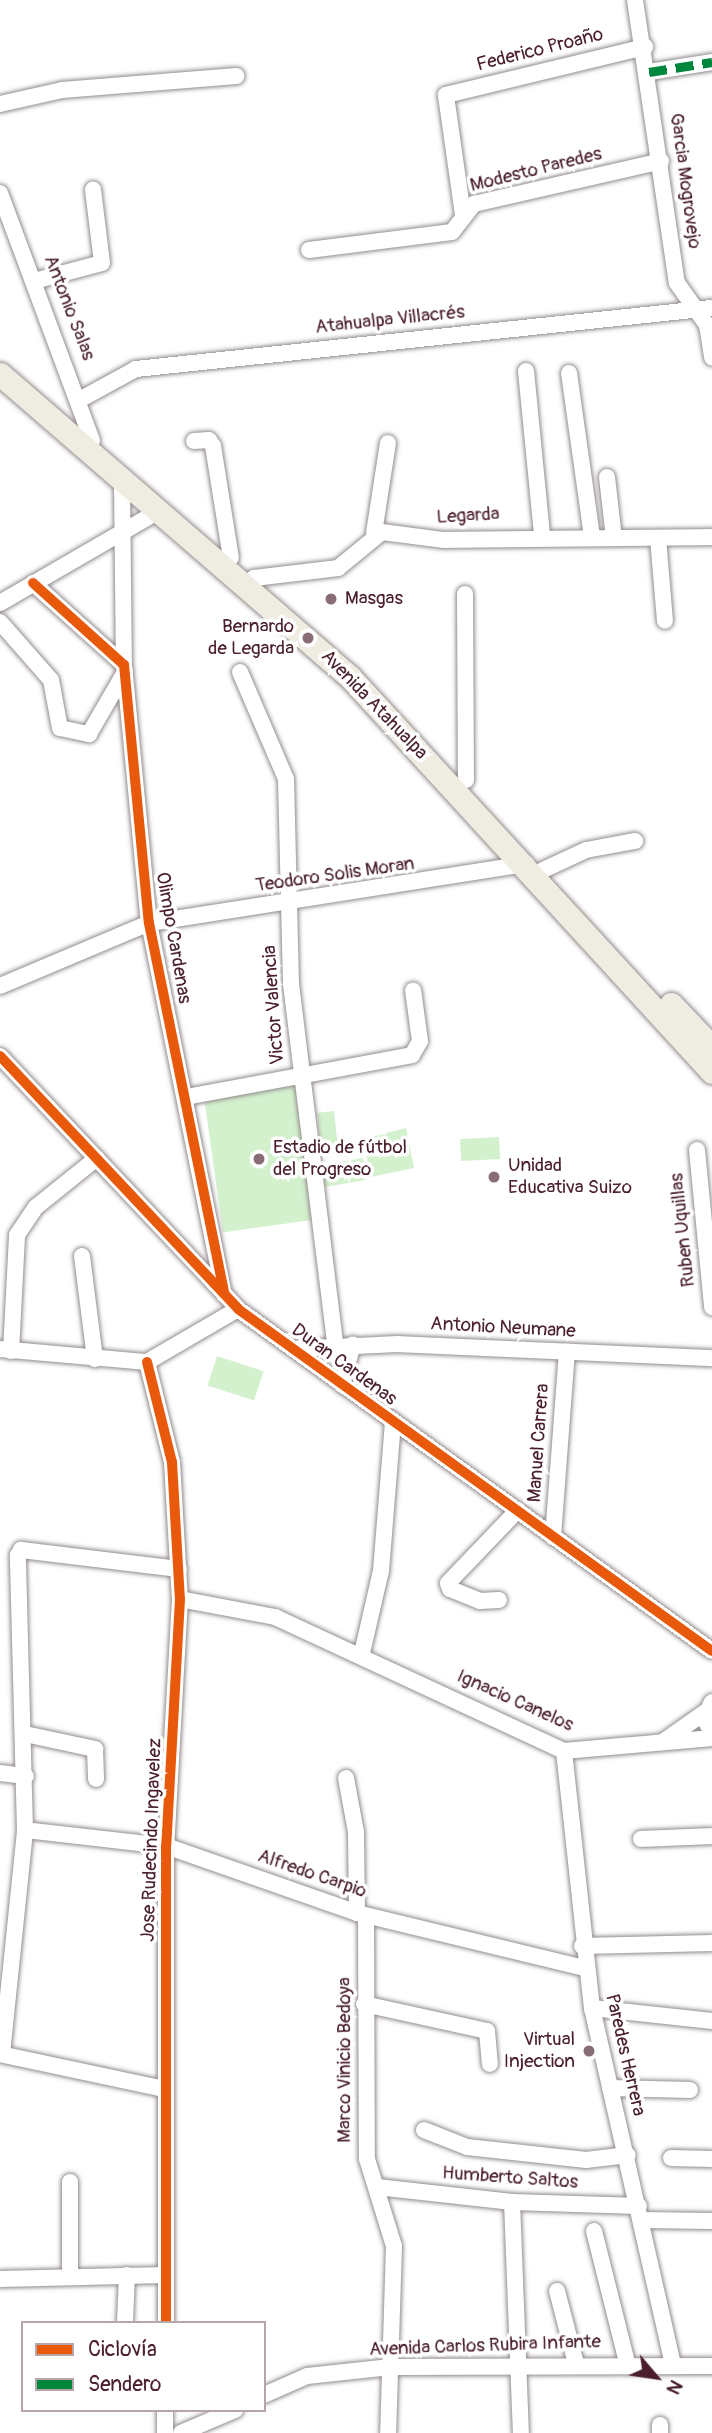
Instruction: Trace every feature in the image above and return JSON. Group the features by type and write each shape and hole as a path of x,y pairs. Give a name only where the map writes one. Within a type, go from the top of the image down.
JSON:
{"highway":[{"name":"Avenida Atahualpa","path":"0,360 231,558 249,582 349,676 712,1047"},
{"name":"Avenida Atahualpa","path":"0,374 155,513 249,582 466,780 534,867 712,1072"}],"street":[{"name":"Garcia Mogrovejo","path":"635,0 649,72 677,283 707,325 712,358"},
{"name":"Federico Proaño","path":"463,215 446,95 645,47"},
{"path":"649,72 712,62"},
{"path":"0,104 62,90 236,76"},
{"name":"Modesto Paredes","path":"309,250 452,232 474,204 662,161"},
{"path":"38,280 102,263 93,190"},
{"name":"Antonio Salas","path":"0,193 38,280 81,398 92,440"},
{"name":"Atahualpa Villacrés","path":"81,398 136,369 712,308"},
{"path":"526,372 542,535"},
{"path":"569,373 592,536"},
{"path":"194,441 209,440 213,446 231,558"},
{"path":"249,582 338,568 374,533 388,443"},
{"path":"607,477 614,538"},
{"name":"Olimpo Cardenas","path":"122,483 125,669 149,923 224,1294"},
{"path":"0,603 155,513"},
{"name":"Legarda","path":"374,533 444,540 542,535 614,538 712,537"},
{"path":"658,538 665,621"},
{"path":"0,622 51,680 60,728 89,734 125,669 33,583"},
{"path":"465,594 466,780"},
{"name":"Victor Valencia","path":"240,671 286,779 289,903 301,1073 335,1343"},
{"name":"Teodoro Solis Moran","path":"0,986 149,923 534,867 586,850 635,841"},
{"path":"186,1097 301,1073 412,1055 420,1041 413,990"},
{"name":"Duran Cardenas","path":"0,1056 238,1309 712,1651"},
{"name":"Ruben Uquillas","path":"697,1150 712,1307"},
{"path":"97,1158 49,1195 17,1235 6,1350 147,1362 238,1309"},
{"path":"82,1256 95,1359"},
{"name":"Antonio Neumane","path":"293,1349 335,1343 712,1358"},
{"path":"342,1385 353,1344"},
{"name":"Manuel Carrera","path":"554,1537 567,1352"},
{"name":"Jose Rudecindo Ingavelez","path":"147,1362 172,1462 180,1599 166,1846 166,2321"},
{"path":"362,1653 382,1571 393,1423"},
{"path":"499,1601 481,1601 450,1589 448,1583 518,1510"},
{"path":"165,2089 1,2054 25,1830 21,1550 179,1569"},
{"name":"Ignacio Canelos","path":"180,1599 275,1618 362,1653 564,1751 712,1738"},
{"path":"712,1688 707,1708 712,1732"},
{"path":"659,1744 707,1708"},
{"path":"25,1734 94,1749 96,1779"},
{"name":"Paredes Herrera","path":"564,1751 584,1968 673,2364"},
{"path":"0,1773 26,1776"},
{"name":"Marco Vinicio Bedoya","path":"345,1778 356,1832 361,1914 365,2132 394,2246 388,2433"},
{"name":"Alfredo Carpio","path":"25,1830 166,1846 361,1914 584,1968"},
{"path":"641,1839 712,1836"},
{"path":"582,1946 712,1943"},
{"path":"364,2004 486,2031 490,2064"},
{"path":"592,2008 712,2021"},
{"path":"610,2088 690,2090"},
{"path":"424,2130 467,2147 586,2160 628,2155"},
{"path":"671,2158 712,2159"},
{"path":"70,2182 70,2274"},
{"name":"Humberto Saltos","path":"377,2187 712,2221"},
{"path":"512,2202 521,2433"},
{"path":"594,2231 627,2362"},
{"path":"0,2279 70,2274 166,2275"},
{"path":"125,2321 127,2275"},
{"path":"557,2291 576,2364"},
{"name":"Avenida Carlos Rubira Infante","path":"266,2394 307,2375 391,2367 518,2367 627,2362 712,2366"},
{"path":"165,2412 165,2433"},
{"path":"181,2433 209,2429 232,2412"}],"green space":[{"name":"Estadio de fútbol del Progreso","path":"295,1084 314,1220 223,1232 204,1097"},
{"path":"334,1111 338,1152 321,1154 317,1113"},
{"path":"406,1128 414,1168 371,1177 363,1139 385,1134 388,1149 386,1133"},
{"path":"499,1137 500,1159 461,1161 460,1139"},
{"path":"363,1158 367,1180 325,1187 322,1165"},
{"path":"217,1356 264,1371 254,1401 207,1385"}],"marked path":[{"path":"649,72 712,62"}],"cycle path":[{"path":"33,583 124,665 149,923 224,1293"},
{"path":"0,1056 238,1309 712,1651"},
{"path":"147,1362 172,1462 180,1599 166,1846 166,2321"}],"place":[{"name":"Masgas","path":"331,599"},
{"name":"Bernardo de Legarda","path":"308,638"},
{"name":"Estadio de fútbol del Progreso","path":"259,1159"},
{"name":"Unidad Educativa Suizo","path":"494,1177"},
{"name":"Virtual Injection","path":"589,2051"}]}
